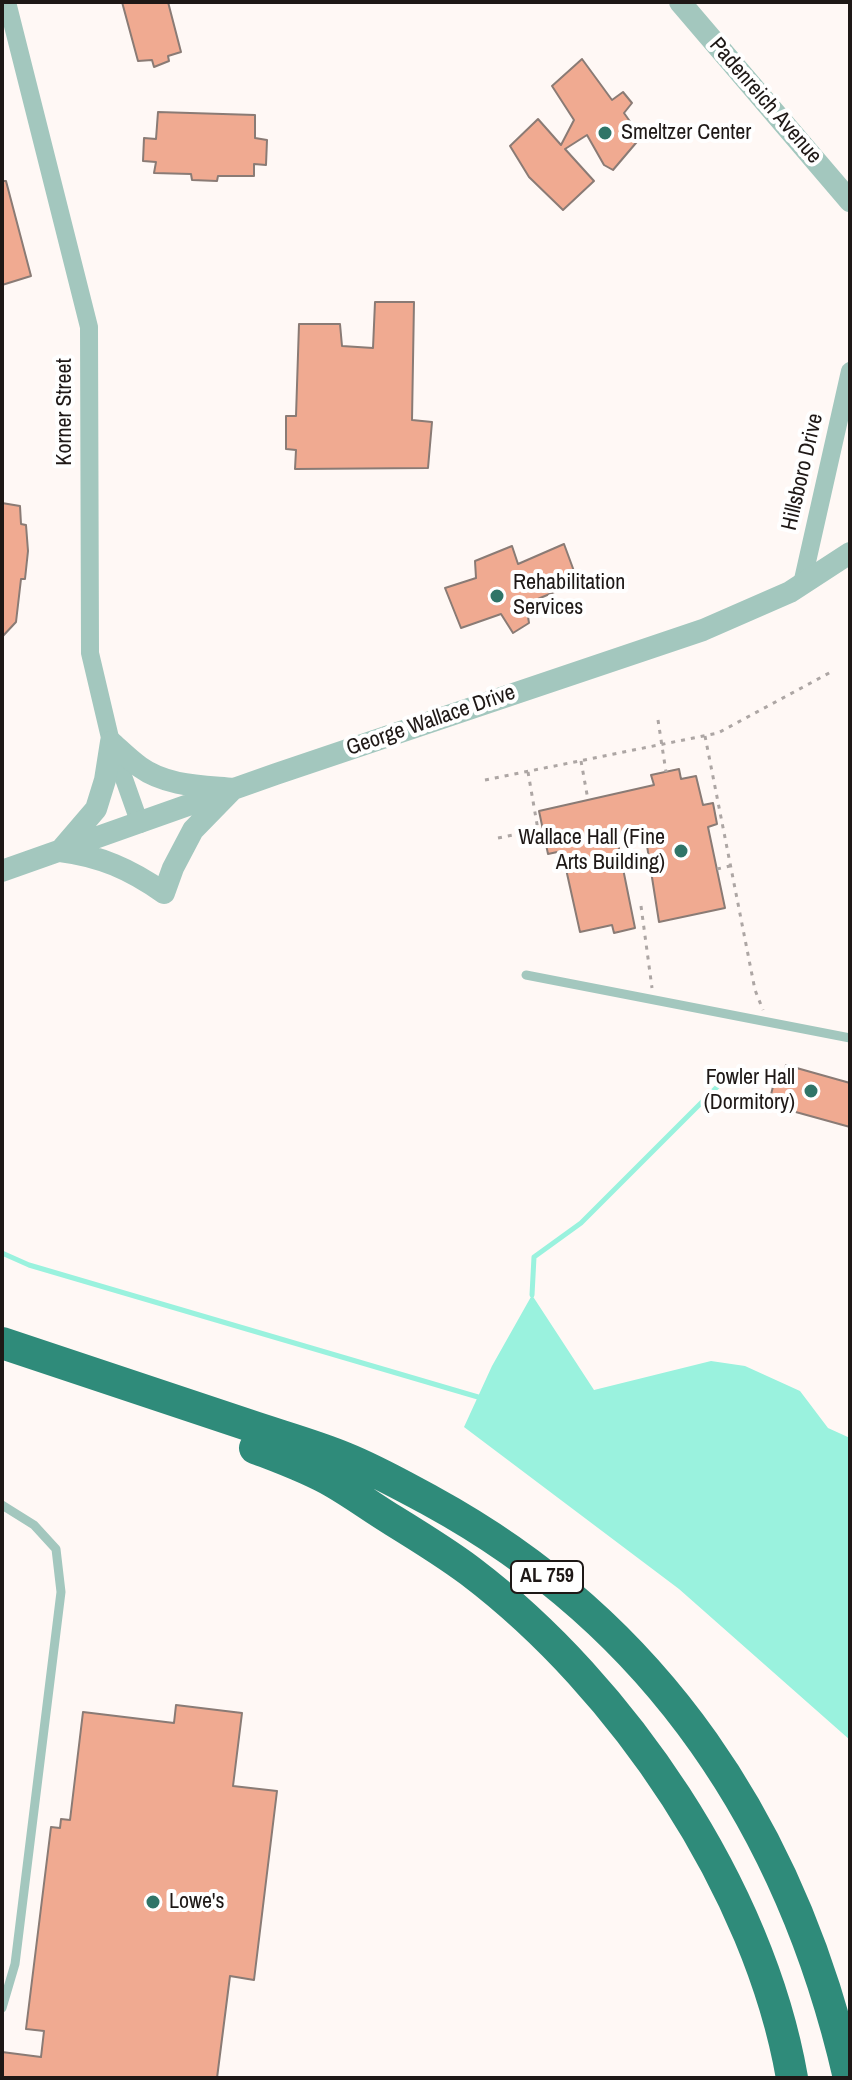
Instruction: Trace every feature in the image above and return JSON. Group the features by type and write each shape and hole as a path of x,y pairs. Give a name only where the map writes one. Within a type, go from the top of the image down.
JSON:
{"highway":[{"name":"AL 759","path":"2,1343 347,1458 467,1521 569,1594 632,1653 669,1695 709,1748 751,1815 808,1939 849,2078"},
{"name":"AL 759","path":"2,1363 233,1439 332,1481 431,1543 505,1600 566,1660 622,1724 694,1829 748,1934 776,2010 792,2078"}],"street":[{"name":"Korner Street","path":"7,2 89,327 90,653 111,742 140,824"},
{"name":"Padenreich Avenue","path":"680,2 850,201"},
{"name":"Hillsboro Drive","path":"802,584 850,371"},
{"name":"George Wallace Drive","path":"2,871 233,789 703,630 767,603 850,553"},
{"path":"111,742 155,776 193,786 233,789"},
{"path":"111,742 105,780 96,809 60,851 106,860 139,875 164,893 193,830 233,789"}],"lane":[{"path":"526,975 850,1038"},
{"path":"2,1505 34,1525 56,1549 61,1592 15,1964 2,2008"}],"path":[{"path":"485,780 718,733 831,672"},
{"path":"658,720 666,772"},
{"path":"704,735 755,990 767,1021"},
{"path":"581,761 588,800"},
{"path":"498,838 540,830 528,772"},
{"path":"717,869 730,866"},
{"path":"641,906 654,999"}],"shaded area":[{"path":"532,1295 594,1390 711,1361 745,1366 800,1391 828,1428 850,1438 850,1740 679,1589 464,1427 492,1366"}],"building":[{"path":"122,2 168,2 181,52 168,56 169,61 154,67 152,60 138,61"},
{"name":"Smeltzer Center","path":"582,59 612,100 623,92 632,103 624,113 641,137 613,170 604,165 587,135 565,149 594,181 563,210 529,177 510,146 538,119 561,145 574,120 552,86"},
{"path":"158,112 255,115 255,138 267,140 266,165 254,164 254,176 218,176 217,181 192,180 191,174 154,173 156,162 143,161 144,138 156,139"},
{"path":"2,181 6,181 31,276 2,285"},
{"path":"375,302 414,302 412,420 432,422 428,468 295,469 296,450 286,449 286,416 296,416 299,324 340,324 342,346 373,348"},
{"path":"2,503 20,506 21,524 26,525 28,551 16,622 2,637"},
{"name":"Rehabilitation Services","path":"564,544 578,582 526,604 529,623 513,633 501,614 461,628 445,588 476,578 475,561 512,546 518,564"},
{"name":"Wallace Hall (Fine Arts Building)","path":"679,769 681,779 696,776 703,805 713,803 717,824 708,827 725,908 659,922 645,833 617,839 635,928 614,933 612,925 580,932 562,851 548,854 539,811 654,785 651,775"},
{"name":"Fowler Hall (Dormitory)","path":"786,1065 850,1083 850,1127 774,1106 775,1100 770,1099 775,1078 782,1080"},
{"name":"Lowe's","path":"176,1705 242,1713 233,1786 277,1791 254,1980 230,1976 217,2078 2,2078 2,2052 41,2057 44,2031 26,2029 51,1827 60,1828 61,1819 70,1820 83,1712 174,1723"}],"waterway":[{"path":"532,1295 534,1257 581,1223 719,1085"},
{"path":"2,1253 29,1265 478,1397"}],"place":[{"name":"Smeltzer Center","path":"605,133"},
{"name":"Rehabilitation Services","path":"497,596"},
{"name":"Wallace Hall (Fine Arts Building)","path":"681,851"},
{"name":"Fowler Hall (Dormitory)","path":"811,1091"},
{"name":"Lowe's","path":"153,1902"}]}
